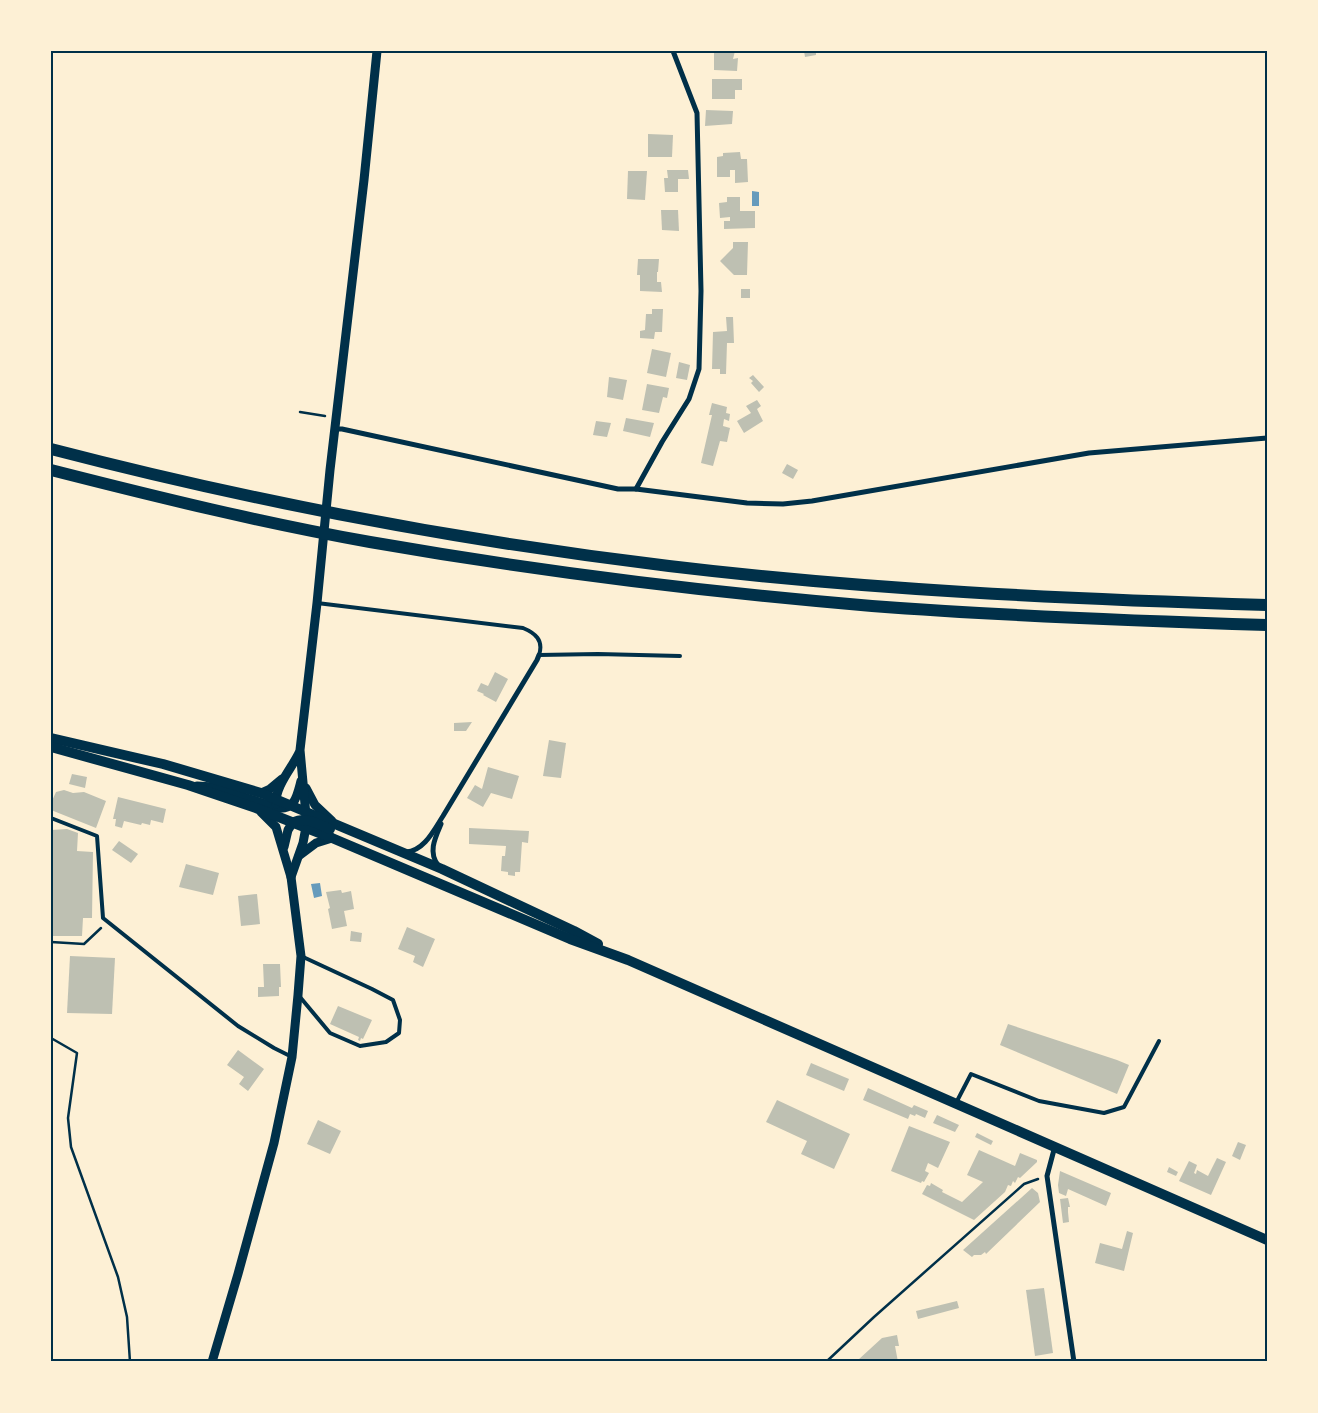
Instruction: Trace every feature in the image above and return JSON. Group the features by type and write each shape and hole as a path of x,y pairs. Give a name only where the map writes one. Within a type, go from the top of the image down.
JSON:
{"highway":[{"path":"51,449 175,480 352,517 463,537 620,560 824,582 966,592 1045,597 1267,605"},
{"path":"51,470 289,527 484,561 633,582 767,596 964,612 1131,621 1267,625"}],"main road":[{"path":"51,738 163,764 261,793 293,822 306,820 338,825 419,862 442,869 574,931 628,960"},
{"path":"51,747 188,785 256,808 277,808 291,805 306,820 332,838 570,939 628,960 1267,1240"},
{"path":"306,820 346,836 398,851"},
{"path":"343,842 388,854 414,865 419,862"},
{"path":"419,862 436,882"}],"street":[{"path":"291,877 299,855 306,820 300,750 377,51"},
{"path":"636,489 689,399 699,369 701,291 697,113 674,51"},
{"path":"335,429 618,489 636,489 747,503 784,504 812,501 1089,453 1267,438"},
{"path":"444,816 429,856 419,862 417,855 444,816 539,655"},
{"path":"284,850 277,808 280,788 300,750"},
{"path":"261,793 276,785 289,771"},
{"path":"291,805 297,796 303,776"},
{"path":"303,776 315,805 338,825"},
{"path":"188,785 214,787 277,808"},
{"path":"212,1362 274,1143 292,1057 298,995 301,956 291,877 276,827 256,808"},
{"path":"284,850 288,830 293,822"},
{"path":"299,855 316,843 332,838"},
{"path":"398,851 410,852 426,841"},
{"path":"433,846 434,860 442,869"},
{"path":"1055,1146 1047,1176 1074,1362"}],"lane":[{"path":"317,603 523,628 533,632 539,638 541,649 539,655 680,656"},
{"path":"51,818 97,836 103,918 238,1026 292,1057"},
{"path":"298,995 330,1033 360,1046 386,1042 399,1033 400,1020 393,1000 301,956"},
{"path":"956,1103 971,1074 1039,1101 1104,1113 1124,1107 1159,1041"}],"path":[{"path":"300,412 336,418"},
{"path":"51,942 84,944 108,922"},
{"path":"51,1038 77,1053 68,1118 71,1147 118,1278 127,1317 130,1362"},
{"path":"826,1362 1024,1184 1047,1176"}],"water":[{"path":"752,191 759,192 759,206 752,206"},
{"path":"320,883 322,896 314,898 311,884"}],"building":[{"path":"714,51 735,51 733,59 738,58 737,71 714,70"},
{"path":"804,51 816,51 816,55 805,57"},
{"path":"712,79 742,79 742,90 735,90 735,99 712,99"},
{"path":"706,110 733,111 732,124 705,126"},
{"path":"648,134 673,135 672,157 648,157"},
{"path":"740,152 741,159 747,159 748,182 735,183 735,170 730,170 730,177 717,177 717,157 723,156 723,153"},
{"path":"667,170 688,170 689,179 678,179 678,192 665,192 664,178 668,178"},
{"path":"628,171 647,171 645,200 627,199"},
{"path":"727,197 740,197 740,211 755,211 755,228 724,229 724,221 730,221 730,217 720,218 719,203 727,202"},
{"path":"661,210 678,210 679,231 662,230"},
{"path":"733,242 748,242 747,275 734,275 720,261 733,248"},
{"path":"638,259 659,259 657,282 661,282 662,292 640,291 640,275 637,275"},
{"path":"741,289 750,289 750,298 741,298"},
{"path":"652,309 663,309 662,332 655,332 654,339 640,338 640,331 645,330 646,314 652,314"},
{"path":"726,317 733,317 734,343 727,343 726,374 720,374 720,369 712,369 713,332 727,331"},
{"path":"652,349 671,353 666,377 647,373"},
{"path":"679,362 690,365 687,380 676,378"},
{"path":"753,375 764,387 759,392 751,383 753,381 749,378"},
{"path":"609,377 627,380 623,400 607,397"},
{"path":"647,384 669,388 667,398 663,397 659,413 642,410"},
{"path":"757,400 761,406 757,409 763,421 744,433 737,421 751,413 746,406"},
{"path":"712,403 727,407 726,413 730,414 729,421 724,419 723,426 730,428 727,442 720,441 713,466 701,463 712,415 709,415"},
{"path":"626,418 654,423 650,437 623,431"},
{"path":"596,421 611,423 607,437 593,435"},
{"path":"787,464 798,470 793,479 782,473"},
{"path":"495,672 508,679 496,702 477,691 481,683 488,686"},
{"path":"472,722 466,731 454,731 454,723"},
{"path":"549,740 566,743 561,778 543,776"},
{"path":"488,767 519,776 512,799 491,793 483,807 467,798 475,785 482,789"},
{"path":"72,774 87,777 85,788 69,784"},
{"path":"64,790 73,793 84,792 106,801 96,828 51,810 51,803 56,792"},
{"path":"118,797 166,809 163,823 151,820 150,825 142,823 141,825 124,821 122,828 115,826 116,819 113,819"},
{"path":"469,828 529,831 528,843 522,842 520,872 515,872 515,876 501,871 502,856 505,856 506,846 469,844"},
{"path":"67,829 78,833 77,851 93,852 92,918 83,918 82,936 51,936 51,830"},
{"path":"119,841 138,854 131,863 112,850"},
{"path":"186,864 219,873 213,895 179,887"},
{"path":"341,890 342,893 351,891 354,909 344,911 347,926 332,929 326,892"},
{"path":"257,894 260,924 241,926 238,896"},
{"path":"407,927 435,939 423,967 413,962 415,956 398,949"},
{"path":"351,931 362,933 361,942 350,941"},
{"path":"70,956 115,958 112,1014 67,1013"},
{"path":"263,964 280,964 281,987 279,987 279,996 258,997 258,987 264,987"},
{"path":"338,1006 372,1020 363,1039 361,1038 360,1041 358,1040 359,1037 330,1024"},
{"path":"1008,1024 1129,1065 1117,1094 1000,1045"},
{"path":"238,1050 264,1069 248,1091 239,1084 244,1077 227,1065"},
{"path":"811,1063 849,1079 844,1091 806,1075"},
{"path":"868,1088 912,1108 914,1105 928,1111 925,1118 916,1114 915,1116 910,1114 908,1119 863,1100"},
{"path":"777,1100 850,1134 834,1169 801,1154 807,1141 766,1122"},
{"path":"937,1115 959,1125 955,1132 933,1123"},
{"path":"318,1120 341,1131 330,1154 307,1144"},
{"path":"909,1126 950,1142 938,1168 928,1163 925,1171 929,1173 924,1182 922,1181 921,1183 891,1171"},
{"path":"977,1133 993,1141 991,1145 975,1137"},
{"path":"1238,1142 1246,1145 1240,1160 1232,1156"},
{"path":"979,1150 1015,1166 1020,1153 1037,1160 1037,1162 1020,1178 1018,1177 1015,1183 1013,1181 1011,1186 1008,1185 1005,1192 974,1220 922,1194 927,1185 930,1186 931,1183 943,1190 942,1192 962,1202 983,1182 967,1175"},
{"path":"1217,1158 1226,1162 1211,1195 1179,1181 1189,1161 1197,1165 1194,1173 1196,1174 1197,1170 1208,1176"},
{"path":"1169,1167 1178,1172 1176,1176 1167,1172"},
{"path":"1060,1171 1111,1193 1106,1206 1068,1189 1066,1196 1059,1193"},
{"path":"1032,1188 1038,1193 1040,1202 986,1254 985,1252 972,1257 963,1250"},
{"path":"1068,1198 1070,1207 1068,1207 1069,1222 1063,1223 1060,1199"},
{"path":"1127,1231 1133,1233 1124,1271 1095,1263 1100,1243 1122,1249"},
{"path":"1044,1288 1053,1353 1035,1356 1026,1290"},
{"path":"957,1301 959,1308 918,1319 916,1311"},
{"path":"897,1335 899,1346 895,1346 898,1362 858,1362 882,1338"}]}
